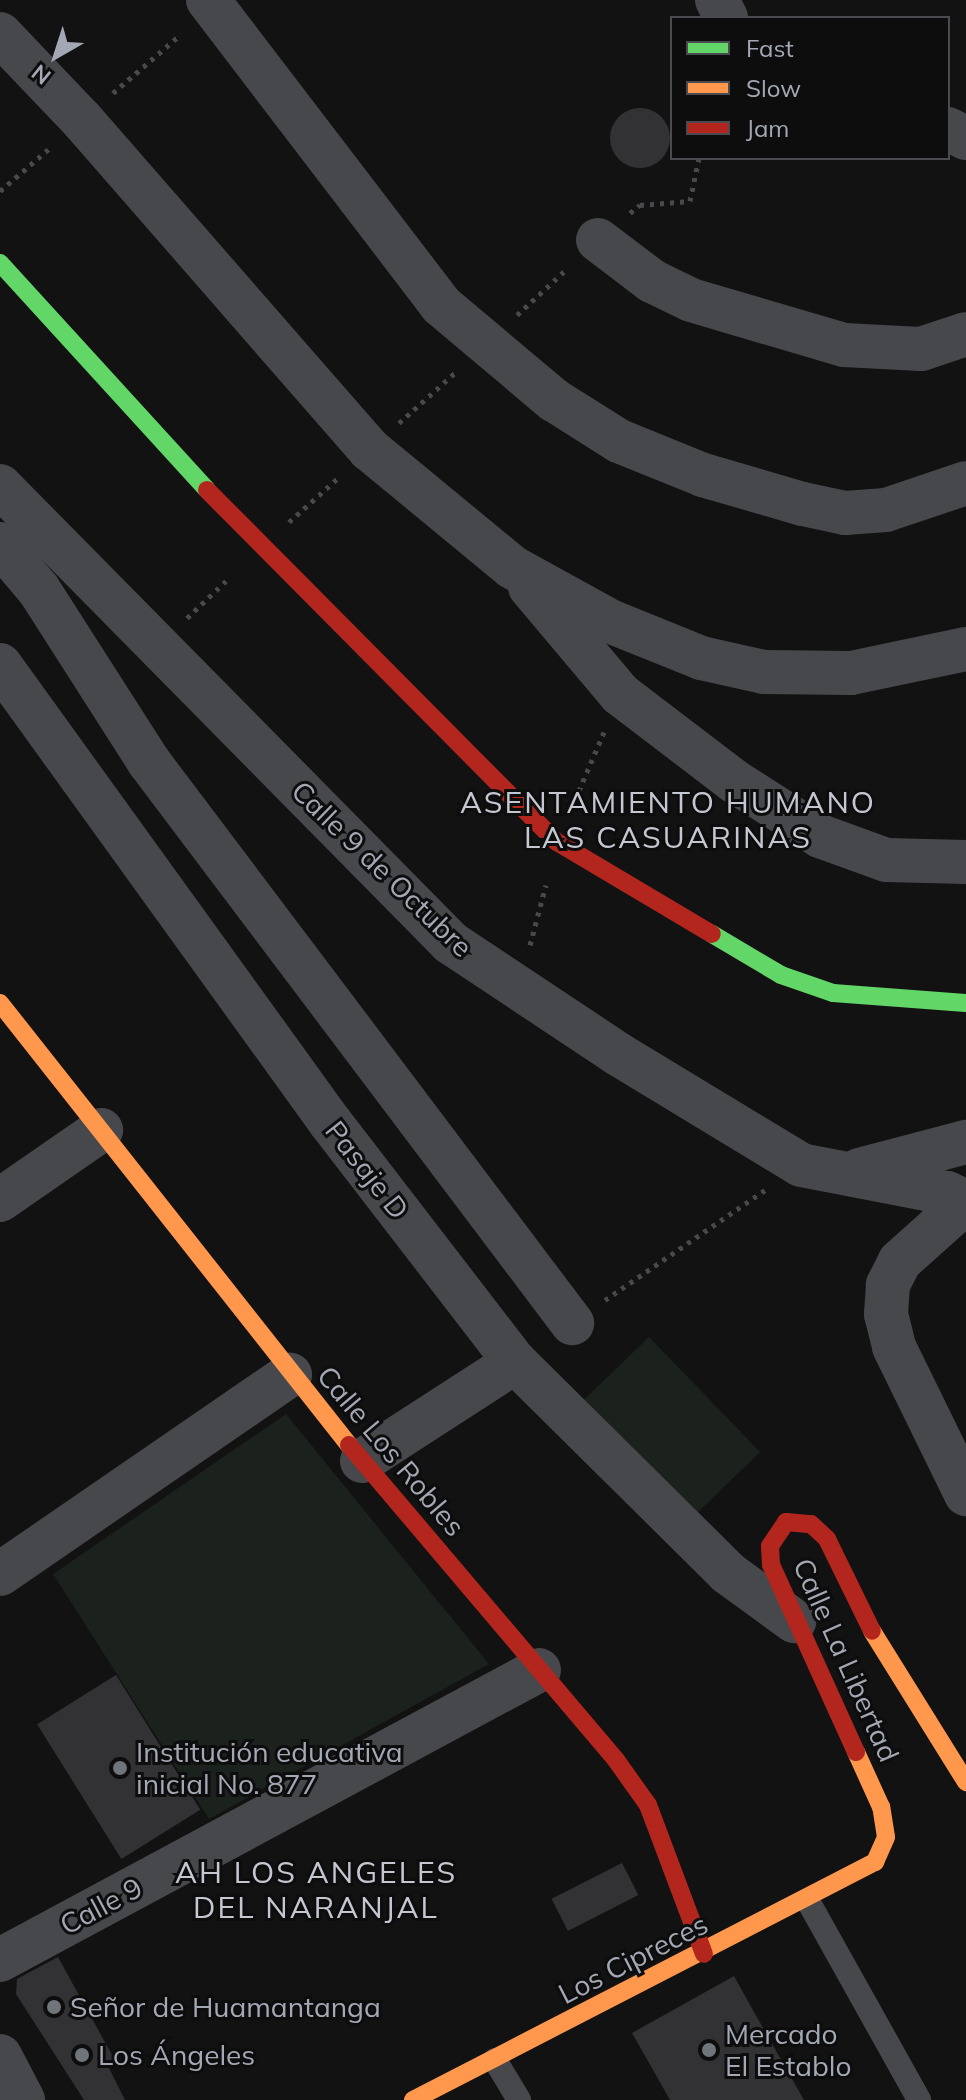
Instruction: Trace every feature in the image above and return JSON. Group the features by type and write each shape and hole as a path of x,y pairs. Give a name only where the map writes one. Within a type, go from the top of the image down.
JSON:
{"street":[{"path":"208,0 431,294 485,345 554,400 619,441 703,475 845,513 886,510 966,483"},
{"path":"0,34 82,120 369,449 512,567 620,694 734,781 820,836 886,860 966,862"},
{"path":"598,240 652,281 691,300 844,345 921,349 966,334"},
{"path":"0,263 260,549 557,842 781,975 833,993 966,1003"},
{"name":"Calle 9 de Octubre","path":"0,486 451,943 618,1054 801,1165 947,1193 966,1202"},
{"path":"0,544 39,590 149,762 572,1323"},
{"path":"512,567 612,622 701,658 764,672 851,673 966,649"},
{"name":"Pasaje D","path":"0,665 330,1122 515,1362 728,1573 794,1621"},
{"name":"Calle Los Robles","path":"0,1003 290,1375 539,1670 648,1805 704,1954"},
{"path":"0,1200 101,1130"},
{"path":"849,1173 966,1142"},
{"path":"966,1202 900,1261 888,1285 886,1314 894,1347 966,1494"},
{"path":"362,1461 515,1362"},
{"path":"0,1574 290,1375"},
{"name":"Calle La Libertad","path":"875,1862 886,1837 881,1807 771,1565 770,1546 776,1531 798,1520 827,1539 881,1650 966,1782"},
{"name":"Calle 9","path":"0,1960 539,1670"},
{"name":"Los Cipreces","path":"413,2100 808,1901 875,1862"},
{"path":"0,2056 23,2100"}],"lane":[{"path":"808,1901 919,2100"},
{"path":"495,2060 519,2100"}],"path":[{"path":"157,647 485,345"},
{"path":"572,1323 801,1165"}],"shaded area":[{"path":"649,1337 760,1452 695,1515 584,1400"},
{"path":"286,1414 489,1664 209,1819 53,1574"}],"building":[{"path":"640,108 652,110 661,117 668,126 668,150 661,159 652,166 640,168 628,166 619,159 612,150 610,138 612,126 619,117 628,110"},
{"name":"Institución educativa inicial No. 877","path":"116,1675 200,1810 121,1859 37,1724"},
{"path":"622,1863 638,1895 568,1931 552,1899"},
{"path":"58,1957 117,2064 109,2068 125,2100 84,2100 16,1994 17,1979"},
{"name":"Mercado El Establo","path":"734,1976 804,2100 670,2100 632,2033"}],"traffic: fast":[{"path":"0,263 207,490"},
{"path":"712,934 781,975 833,993 966,1003"}],"traffic: slow":[{"path":"0,1003 349,1445"},
{"path":"872,1631 966,1782"},
{"path":"413,2100 875,1862 886,1837 881,1807 856,1752"}],"traffic: jam":[{"path":"207,490 557,842 712,934"},
{"path":"349,1445 616,1760 648,1805 704,1954"},
{"path":"856,1752 771,1565 770,1546 786,1522 811,1524 827,1539 872,1631"}],"place":[{"name":"Institución educativa inicial No. 877","path":"120,1768"},
{"name":"Señor de Huamantanga","path":"54,2007"},
{"name":"Mercado El Establo","path":"709,2050"},
{"name":"Los Ángeles","path":"82,2055"}],"district":[{"name":"ASENTAMIENTO HUMANO LAS CASUARINAS","path":"668,819"},
{"name":"AH LOS ANGELES DEL NARANJAL","path":"316,1889"}]}
